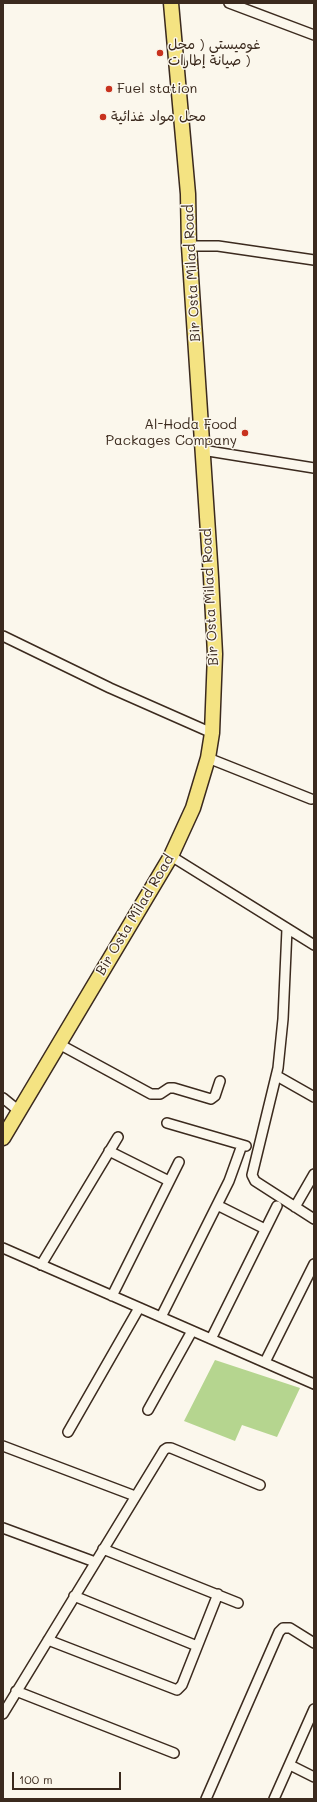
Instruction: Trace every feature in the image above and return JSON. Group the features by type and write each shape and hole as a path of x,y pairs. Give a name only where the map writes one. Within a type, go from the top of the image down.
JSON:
{"main road":[{"name":"Bir Osta Milad Road","path":"3,1138 171,856 193,808 208,758 212,733 215,654 189,246 188,194 170,3"}],"street":[{"path":"229,3 314,35"},
{"path":"189,246 218,246 314,260"},
{"path":"202,450 314,468"},
{"path":"3,636 103,685 212,733"},
{"path":"208,758 311,799"},
{"path":"171,856 314,945"},
{"path":"287,929 283,1019 277,1076 252,1175 255,1181 314,1219"},
{"path":"59,1044 134,1086 154,1094 160,1094 169,1088 174,1088 211,1099 215,1096 220,1081"},
{"path":"277,1076 314,1097"},
{"path":"3,1098 19,1111"},
{"path":"161,1317 245,1146 167,1123"},
{"path":"42,1265 118,1137"},
{"path":"109,1151 169,1181"},
{"path":"112,1296 179,1162"},
{"path":"295,1207 314,1174"},
{"path":"217,1205 265,1229"},
{"path":"211,1339 277,1206"},
{"path":"3,1248 314,1384"},
{"path":"265,1362 314,1264"},
{"path":"68,1432 139,1308"},
{"path":"148,1410 192,1331"},
{"path":"3,1446 136,1496"},
{"path":"3,1714 163,1451 167,1448 260,1485"},
{"path":"3,1528 95,1562"},
{"path":"103,1549 238,1602"},
{"path":"48,1640 175,1690 181,1687 218,1594"},
{"path":"74,1596 197,1646"},
{"path":"206,1799 279,1632 285,1628 290,1628 314,1643"},
{"path":"16,1691 174,1753"},
{"path":"274,1799 314,1709"},
{"path":"290,1765 314,1777"}],"green space":[{"path":"215,1360 300,1388 277,1437 242,1425 235,1441 184,1421"}],"place":[{"name":"غوميستي ( محل صيانة إطارات )","path":"160,53"},
{"name":"Fuel station","path":"109,89"},
{"name":"محل مواد غذائية","path":"103,117"},
{"name":"Al-Hoda Food Packages Company","path":"245,433"}]}
